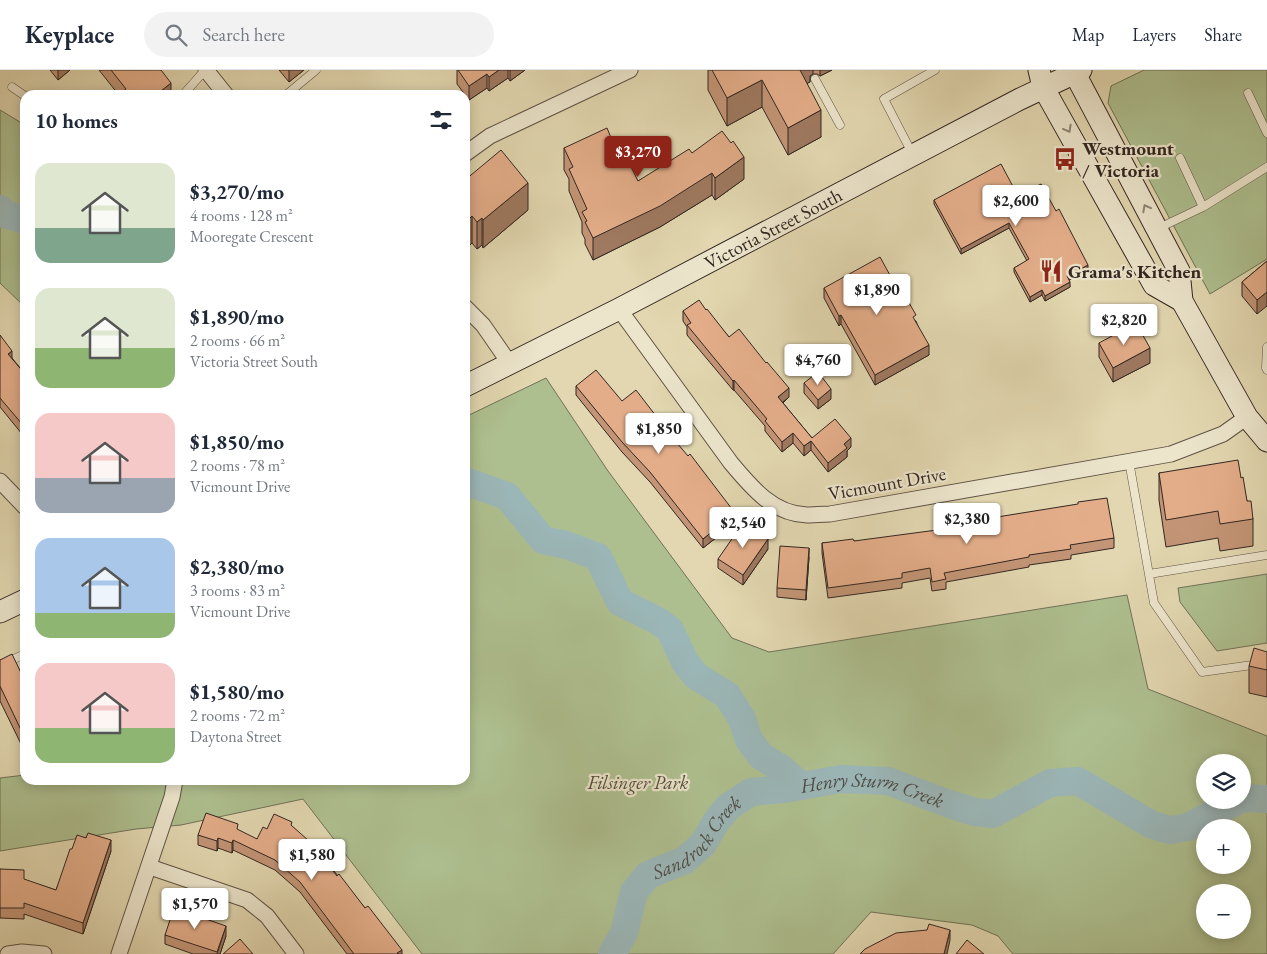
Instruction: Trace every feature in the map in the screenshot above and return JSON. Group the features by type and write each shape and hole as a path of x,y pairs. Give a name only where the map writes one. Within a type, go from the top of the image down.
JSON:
{"main road":[{"name":"Victoria Street South","path":"470,384 619,309 913,155 1041,79 1076,71"},
{"path":"1076,71 1179,271 1182,301 1247,417 1267,441"},
{"path":"1041,79 1154,285 1182,301"},
{"path":"0,612 20,602"}],"street":[{"path":"206,70 222,90"},
{"path":"470,150 490,136 630,70"},
{"name":"Vicmount Drive","path":"619,309 731,463 751,487 768,502 786,511 805,515 830,514 1171,454 1223,434 1247,417"},
{"path":"470,312 482,325 510,364"},
{"path":"0,481 20,502"},
{"path":"119,954 150,866 174,785"},
{"path":"150,866 247,900 267,916 296,954"},
{"path":"8,954 22,952 44,954"}],"lane":[{"path":"188,90 206,70"},
{"path":"292,90 316,70"},
{"path":"913,155 884,99 935,70"},
{"path":"815,79 840,125"},
{"path":"12,88 20,93"},
{"path":"1248,93 1267,133"},
{"path":"1180,158 1203,207"},
{"path":"1157,229 1203,207 1267,167"},
{"path":"1267,347 1267,370"},
{"path":"1129,461 1154,603 1202,672 1267,662"},
{"path":"1149,574 1267,555"},
{"path":"0,665 20,656"}],"green space":[{"path":"1144,70 1267,70 1267,259 1210,294 1108,103 1111,86"},
{"path":"0,110 20,122 20,302 0,283"},
{"name":"Filsinger Park","path":"546,378 608,471 732,638 769,652 1127,595 1148,689 1267,736 1267,954 1013,954 998,936 972,925 871,912 833,954 422,954 303,799 181,825 136,829 0,851 0,778 20,776 20,785 470,785 470,415"},
{"path":"1267,574 1267,643 1217,651 1180,602 1178,588"}],"building":[{"path":"111,70 161,70 171,83 162,90 125,90 126,89"},
{"path":"458,70 499,70 489,77 487,74 469,86"},
{"path":"712,70 800,70 821,110 788,128 762,80 727,98"},
{"path":"607,128 612,140 617,138 638,181 689,149 692,153 722,131 731,143 733,141 744,157 715,178 712,173 660,206 593,238 582,212 587,209 569,169 573,167 564,148"},
{"path":"501,150 528,183 483,220 482,218 477,222 472,216 470,218 470,176"},
{"path":"1001,164 1018,196 1041,184 1056,211 1059,209 1088,265 1067,276 1070,282 1045,296 1042,290 1030,297 1014,268 1029,259 1009,223 961,249 934,200"},
{"path":"880,257 897,288 900,287 916,315 913,317 929,345 875,375 824,288"},
{"path":"1267,261 1267,292 1257,300 1242,282"},
{"path":"699,300 729,337 739,329 789,388 778,397 812,438 835,419 851,438 844,444 847,448 828,463 811,441 804,446 793,433 782,442 765,421 767,419 687,325 691,323 683,311"},
{"path":"1136,323 1150,348 1113,368 1099,343"},
{"path":"0,335 12,351 8,354 20,368 20,422 0,398"},
{"path":"596,370 622,401 636,390 655,417 688,456 690,454 735,513 703,539 650,472 622,442 576,386"},
{"path":"818,372 831,389 818,400 804,383"},
{"path":"1238,460 1247,501 1251,501 1253,519 1220,524 1218,511 1166,520 1159,473"},
{"path":"1107,498 1114,538 1070,545 1071,549 1029,555 1029,557 944,573 946,579 932,582 930,568 902,573 902,578 828,588 822,543 853,539 854,541 937,530 991,520 991,518"},
{"path":"743,523 768,539 743,575 718,559"},
{"path":"780,546 809,548 806,590 777,588"},
{"path":"1254,648 1267,652 1267,670 1249,666"},
{"path":"12,654 20,671 20,728 0,686 0,660"},
{"path":"206,813 238,824 237,829 257,839 263,827 267,829 274,814 292,822 291,825 318,849 317,851 337,876 339,874 365,908 368,906 402,950 398,954 354,954 300,882 275,860 233,840 232,843 218,838 217,841 198,835"},
{"path":"88,833 111,840 83,923 24,903 24,908 0,908 0,869 24,870 24,879 56,890 70,849 72,849 77,835 86,838"},
{"path":"174,908 226,926 217,952 165,935"},
{"path":"929,924 950,930 944,954 860,954 865,949 896,933 927,930"},
{"path":"240,939 253,954 223,954"},
{"path":"967,940 984,954 956,954"}],"waterway":[{"name":"Henry Sturm Creek","path":"0,209 4,214 20,219"},
{"name":"Henry Sturm Creek","path":"470,483 507,496 543,540 566,545 598,557 620,602 658,621 670,630 685,662 696,676 727,695 742,719 749,740 761,756 782,769 801,786"},
{"name":"Henry Sturm Creek","path":"612,954 624,933 634,892 648,875 685,860 703,844 716,822 728,807 751,792 784,789 841,779 888,781 952,805 975,812 993,814 1050,783 1078,781 1152,825 1170,830 1188,827 1222,809"},
{"name":"Henry Sturm Creek","path":"1251,798 1267,799"}],"place":[{"name":"Westmount / Victoria","path":"1065,159"},
{"name":"Grama's Kitchen","path":"1051,271"}],"water label":[{"name":"Sandrock Creek","path":"697,836"}]}
